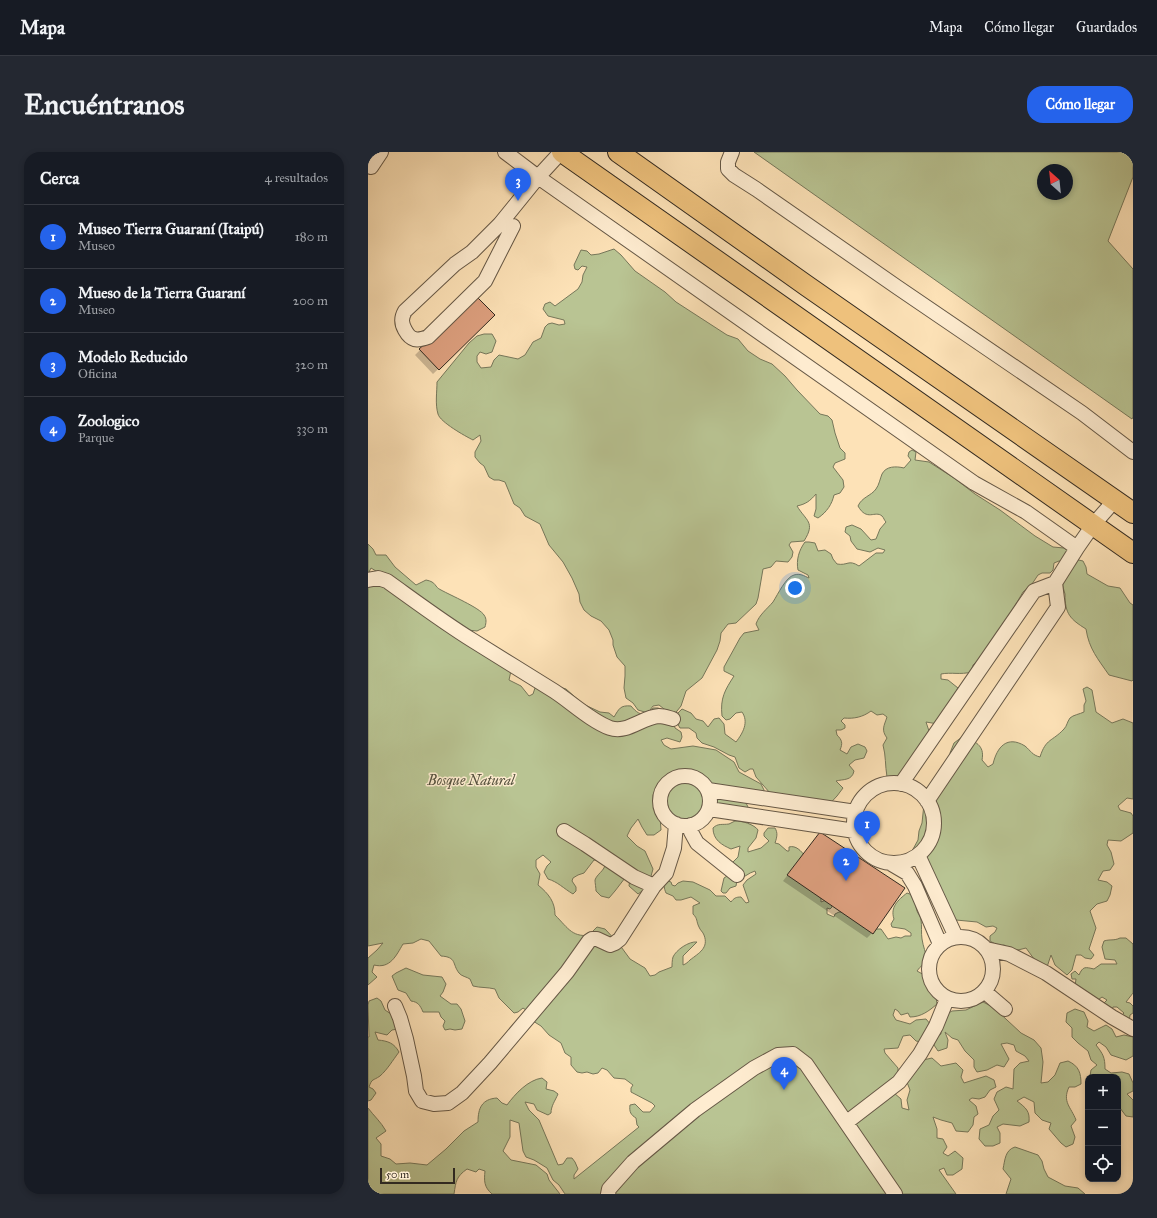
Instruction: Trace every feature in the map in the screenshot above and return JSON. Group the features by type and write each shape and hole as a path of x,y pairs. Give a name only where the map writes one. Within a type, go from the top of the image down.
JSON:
{"highway":[{"path":"562,152 1133,553"},
{"path":"618,152 1133,513"}],"lane":[{"path":"371,168 381,152"},
{"path":"505,152 538,177 974,483 1026,512 1077,548"},
{"path":"513,226 484,281 428,337 414,339 408,336 401,321 406,312 455,264 472,252 500,224 538,177 562,152"},
{"path":"732,152 728,162 728,169 734,175 1082,413 1133,452"},
{"path":"472,252 482,258 492,268"},
{"path":"901,784 1034,591 1055,583 1093,525 1115,500"},
{"path":"368,580 378,578 387,581 471,640 509,662 586,714 608,727 616,730 659,716 673,720"},
{"path":"927,800 1058,606 1055,583"},
{"path":"680,776 696,778 703,783 708,790 710,799 709,809 702,819 691,825 683,826 676,824 669,821 663,814 659,799 661,791 672,779 680,776"},
{"path":"890,863 905,862 918,855 927,846 932,836 934,824 932,812 927,800 920,793 911,787 890,783 878,786 868,792 861,801 856,812 854,822 855,831 859,843 867,853 878,860 890,863 907,873 915,886 940,944"},
{"path":"708,790 856,812"},
{"path":"709,809 855,831"},
{"path":"395,1006 406,1039 416,1091 422,1101 434,1104 448,1103 462,1093 490,1064 567,972 589,941 592,939 597,939 610,945 620,939 654,886 666,873 674,848 676,824"},
{"path":"691,825 691,832 697,843 737,875"},
{"path":"564,831 634,877 654,886"},
{"path":"918,855 956,937"},
{"path":"956,937 966,937 976,940 986,949 992,964 993,974 990,983 984,991 976,997 957,1001 947,999 938,993 932,984 928,973 929,962 933,952 940,944 948,939 956,937"},
{"path":"986,949 1009,954 1046,973 1112,1017 1133,1029"},
{"path":"984,991 1005,1009"},
{"path":"847,1122 899,1082 920,1054 936,1026 947,999"},
{"path":"605,1192 633,1162 695,1110 754,1068 778,1055 793,1054 806,1064 895,1194"}],"green space":[{"path":"754,152 1133,152 1133,177 1108,241 1133,269 1132,419"},
{"path":"614,249 635,271 665,292 676,302 727,335 738,339 748,351 760,359 772,364 820,414 828,416 832,420 840,448 845,453 845,459 835,463 833,467 843,480 844,487 840,493 834,495 829,508 818,518 814,516 816,509 816,494 808,502 797,506 808,522 808,535 804,541 791,542 789,545 793,552 792,557 788,562 776,561 771,567 763,569 756,604 736,623 728,624 721,633 717,650 702,678 686,691 681,706 673,716 659,705 653,706 648,713 638,710 633,703 626,698 624,688 625,666 617,657 609,630 601,621 591,616 584,610 572,578 563,562 549,545 540,524 525,516 520,508 514,504 505,482 494,480 489,477 484,466 475,457 475,452 481,441 480,435 473,440 443,421 438,414 436,398 437,382 469,343 477,336 484,334 492,334 496,341 492,352 486,354 480,352 477,356 477,362 481,368 491,367 494,360 499,355 518,359 525,355 533,342 541,338 545,327 548,324 565,324 564,320 548,316 543,309 545,304 550,302 555,306 578,289 587,267 582,266 578,270 575,269 574,265 581,250 587,251 591,255"},
{"path":"912,450 916,452 915,460 929,462 1000,510 1035,536 1053,547 1064,548 1069,552 1065,561 1054,563 1053,570 1050,573 1042,573 1038,575 1032,584 1023,592 1006,621 973,665 971,672 941,674 941,679 948,680 958,688 938,724 926,722 929,731 897,780 891,780 887,777 883,745 887,738 885,735 884,725 887,717 883,714 877,715 871,711 858,717 844,718 841,721 845,725 845,728 836,730 837,735 842,742 840,750 847,754 851,747 858,744 865,747 867,751 864,758 855,760 849,765 854,771 849,778 836,781 843,788 823,811 770,793 756,777 753,769 745,772 739,768 735,757 702,743 697,738 696,733 689,728 680,728 676,721 677,714 682,709 691,713 696,719 703,721 708,727 714,719 719,718 724,724 725,734 736,742 741,735 745,724 744,716 742,712 736,713 730,719 726,720 722,716 722,704 726,690 734,676 724,671 724,667 740,638 744,633 759,630 756,624 757,621 773,602 782,586 791,576 798,574 809,578 808,575 798,570 797,566 798,555 805,542 815,543 818,551 825,550 831,554 837,564 852,563 859,566 876,553 883,553 885,550 878,548 870,552 857,549 851,541 850,536 845,532 846,527 852,525 861,529 871,540 876,539 880,529 886,522 882,516 877,514 868,515 861,511 858,506 876,489 882,474 886,469 895,467 904,468 911,460 908,456 909,452"},
{"path":"368,544 376,555 386,555 395,567 416,585 426,580 430,581 439,589 477,609 485,616 485,627 477,631 458,629 391,580 371,568 368,574"},
{"path":"1074,559 1083,561 1087,574 1108,586 1120,588 1133,605 1132,681 1109,675 1089,642 1086,629 1072,619 1067,611 1063,584"},
{"name":"Bosque Natural","path":"374,579 442,629 512,666 509,680 521,686 529,696 533,694 535,688 541,683 566,689 583,704 600,712 609,713 614,717 624,706 631,706 638,713 645,715 648,715 653,708 658,708 663,710 673,720 675,728 681,732 682,737 680,742 667,738 661,740 664,745 671,749 693,746 716,750 734,762 739,772 761,784 764,790 763,796 740,799 746,803 748,807 743,811 709,806 704,815 698,821 686,828 681,829 674,824 665,808 660,817 661,830 654,835 647,835 638,819 627,836 637,846 645,851 653,869 648,887 638,894 629,886 630,878 628,874 609,898 601,896 596,891 595,880 605,865 601,861 594,860 584,873 573,878 572,881 576,887 576,891 573,894 558,883 548,879 544,872 551,862 543,855 536,860 536,867 540,874 538,885 551,898 555,915 575,934 586,936 593,935 593,931 597,927 605,929 630,959 645,968 650,976 672,967 673,957 683,946 697,942 683,956 683,965 686,964 702,950 705,943 704,935 693,914 693,906 700,903 691,897 676,900 673,896 666,893 664,888 666,882 671,882 672,885 675,886 683,881 693,882 710,890 716,896 725,896 731,902 735,898 741,897 746,903 749,902 743,885 747,880 756,874 755,871 737,880 736,886 730,888 726,893 721,891 724,878 727,876 730,865 738,857 740,846 731,849 721,844 716,839 713,828 718,825 729,824 735,821 748,823 758,830 756,838 748,848 748,852 761,848 769,841 764,836 764,833 768,828 775,828 776,830 777,835 775,843 779,844 787,851 789,851 789,847 800,850 805,856 821,895 821,902 826,900 831,903 832,907 830,909 827,908 827,914 834,917 835,914 839,912 852,912 872,929 881,929 888,939 911,936 911,933 905,929 892,927 891,924 894,919 893,911 896,904 907,893 912,896 921,919 922,939 927,960 917,971 926,976 930,988 936,997 937,1004 925,1013 914,1017 910,1017 908,1013 901,1015 895,1009 893,1015 896,1020 910,1024 916,1020 926,1019 931,1025 921,1042 916,1041 910,1035 903,1036 898,1048 884,1049 885,1053 898,1068 898,1076 891,1083 883,1085 881,1090 894,1093 901,1099 902,1108 909,1110 907,1100 910,1090 905,1077 923,1060 932,1058 941,1066 956,1063 963,1070 961,1077 964,1083 986,1076 994,1080 996,1087 990,1090 985,1097 979,1099 972,1098 969,1100 976,1106 978,1114 974,1117 973,1125 968,1132 956,1131 952,1123 933,1117 937,1129 937,1138 943,1139 947,1147 943,1153 948,1156 955,1151 963,1158 962,1169 953,1175 947,1175 944,1168 939,1170 956,1194 565,1194 559,1185 553,1180 547,1168 526,1157 523,1151 519,1123 510,1120 510,1137 503,1151 511,1160 536,1165 547,1174 549,1180 560,1194 492,1194 487,1189 485,1184 485,1171 479,1169 476,1172 467,1169 457,1180 454,1194 368,1194 368,1108 386,1131 376,1138 381,1144 381,1156 390,1159 396,1164 410,1163 427,1165 464,1131 478,1122 479,1112 484,1102 497,1098 502,1103 507,1105 518,1092 527,1085 537,1079 542,1078 547,1082 546,1089 554,1091 558,1094 552,1106 551,1113 548,1115 537,1110 534,1104 525,1102 529,1110 539,1120 558,1165 563,1164 567,1158 572,1158 575,1162 578,1169 574,1175 574,1179 639,1127 637,1125 636,1118 631,1113 630,1105 635,1104 643,1112 650,1112 655,1106 631,1092 633,1085 625,1079 614,1078 607,1070 602,1068 598,1073 593,1074 587,1072 577,1072 571,1065 571,1057 565,1053 561,1043 533,1021 529,1012 523,1008 514,1013 499,998 495,989 473,986 470,979 459,973 452,959 441,956 429,941 421,939 413,943 403,944 395,957 388,963 380,966 374,965 372,972 377,977 368,985 368,958 383,943 368,946 368,585"},
{"path":"1087,687 1092,690 1096,712 1112,723 1123,719 1133,723 1133,799 1127,798 1118,806 1120,810 1131,813 1133,816 1133,833 1121,841 1108,840 1107,845 1111,852 1114,864 1110,870 1103,871 1098,880 1107,882 1112,886 1107,901 1097,904 1090,911 1096,928 1089,949 1094,955 1091,959 1085,958 1081,955 1076,955 1072,970 1067,975 1055,965 1051,955 1047,967 1037,963 1026,948 1014,951 1004,945 999,946 990,941 990,936 997,928 993,926 986,927 977,922 956,920 914,860 912,851 918,840 924,804 953,760 950,753 954,743 962,737 978,744 983,755 982,760 988,767 993,764 1000,748 1008,742 1019,743 1025,746 1033,754 1040,757 1047,743 1066,727 1070,718 1084,712 1084,705 1086,701 1083,689"},
{"path":"1126,938 1133,944 1133,993 1126,1002 1133,1006 1133,1013 1130,1015 1129,1023 1119,1018 1124,1013 1117,1007 1113,1007 1111,1011 1103,1004 1107,1000 1102,997 1095,1002 1075,986 1076,979 1072,979 1071,974 1075,971 1079,975 1083,969 1094,969 1101,964 1117,964 1115,960 1105,959 1102,947 1104,941"},
{"path":"406,968 423,975 442,977 446,984 440,996 451,1004 457,1004 461,1009 465,1021 462,1029 445,1030 443,1026 445,1021 439,1012 423,1012 421,1007 415,1002 411,1001 406,993 398,990 392,976"},
{"path":"377,998 381,1001 385,1010 394,1016 398,1029 392,1030 387,1035 375,1032 378,1040 390,1043 395,1046 399,1052 383,1074 371,1082 369,1087 376,1093 371,1100 368,1101 368,1005 369,1001"},
{"path":"983,1002 993,1007 1021,1033 1034,1040 1041,1048 1043,1062 1041,1083 1048,1082 1055,1075 1060,1063 1068,1061 1077,1068 1081,1076 1081,1084 1075,1087 1069,1087 1066,1097 1076,1120 1071,1126 1075,1137 1073,1144 1066,1147 1061,1143 1049,1129 1051,1123 1042,1120 1035,1113 1034,1102 1024,1097 1017,1101 1027,1110 1029,1122 1020,1126 1003,1124 997,1127 1000,1133 1000,1143 993,1146 985,1146 979,1139 980,1129 989,1125 993,1116 999,1110 994,1099 997,1092 1006,1087 1013,1089 1014,1069 1020,1063 1029,1061 1025,1056 1016,1051 1014,1045 1007,1043 1001,1044 1009,1059 1004,1067 997,1065 987,1070 977,1072 974,1067 974,1060 965,1051 958,1040 952,1038 945,1032 948,1040 947,1048 938,1051 934,1045 935,1037 941,1034 940,1026 945,1015 952,1011 966,1010"},
{"path":"1075,1009 1084,1012 1088,1021 1087,1027 1094,1031 1106,1025 1112,1029 1116,1037 1124,1035 1133,1037 1133,1056 1126,1060 1111,1055 1106,1047 1099,1042 1096,1045 1105,1061 1105,1069 1111,1073 1122,1072 1129,1074 1133,1083 1133,1091 1127,1094 1133,1100 1133,1117 1126,1116 1121,1109 1121,1074 1090,1074 1091,1070 1097,1065 1091,1060 1088,1051 1072,1037 1072,1028 1066,1022 1067,1013"},
{"path":"1015,1147 1038,1155 1048,1177 1065,1186 1078,1188 1085,1194 1006,1194 1011,1179 1003,1169 1007,1153"}],"building":[{"path":"478,298 495,315 439,370 419,349"},
{"path":"820,832 905,888 873,934 787,875"}],"place":[{"name":"Modelo Reducido","path":"518,201"},
{"name":"Museo Tierra Guaraní (Itaipú)","path":"867,844"},
{"name":"Mueso de la Tierra Guaraní","path":"846,881"},
{"name":"Zoologico","path":"784,1090"}]}
